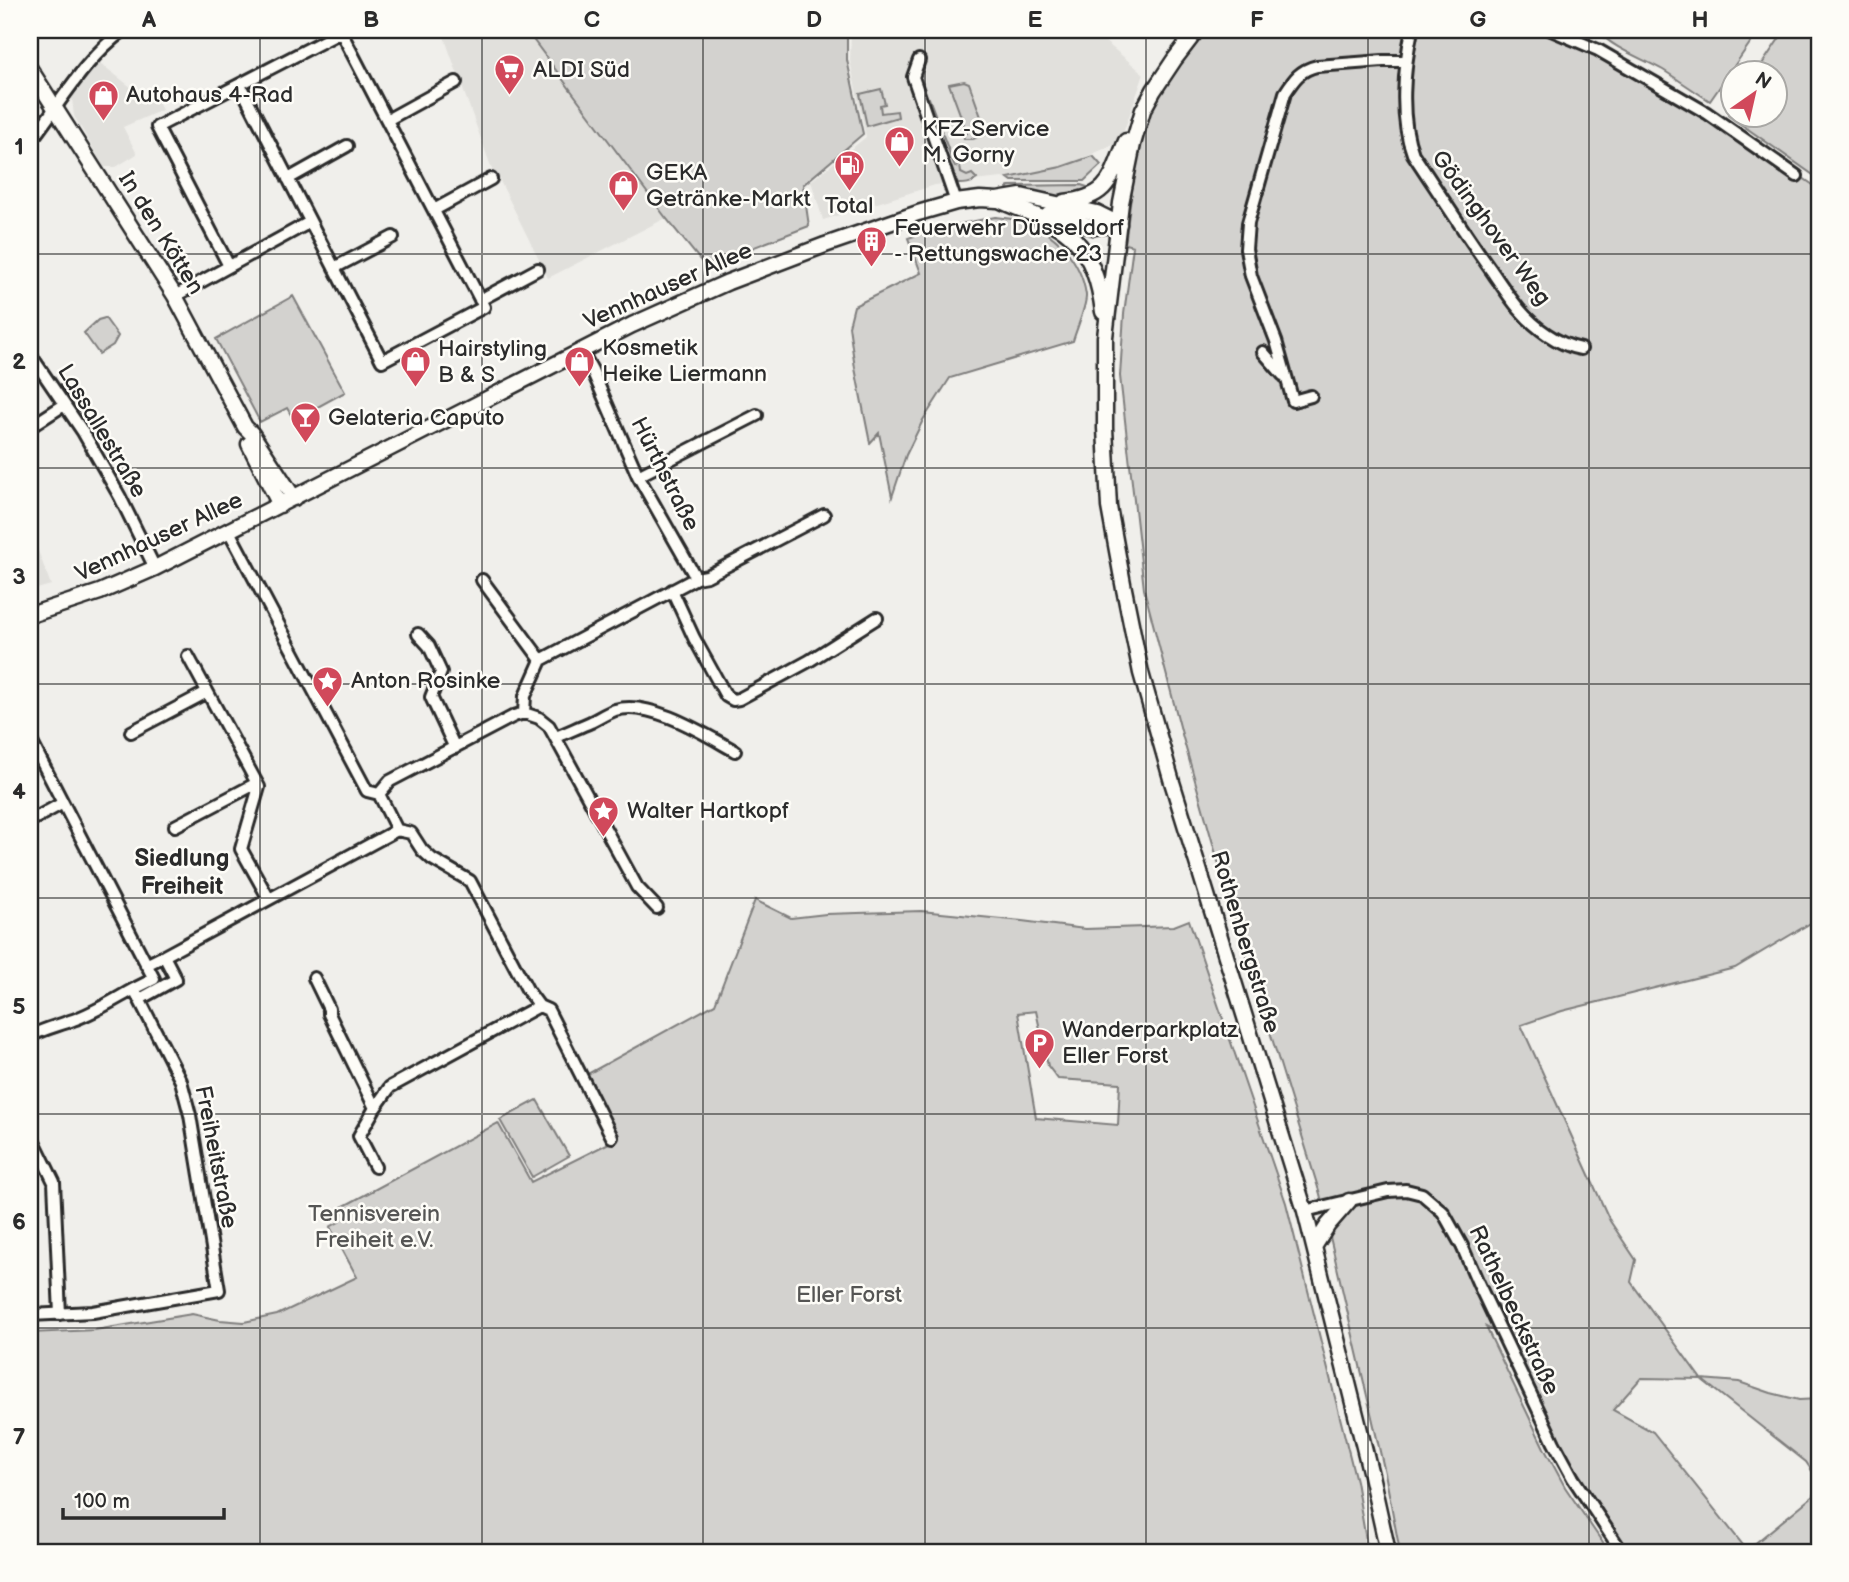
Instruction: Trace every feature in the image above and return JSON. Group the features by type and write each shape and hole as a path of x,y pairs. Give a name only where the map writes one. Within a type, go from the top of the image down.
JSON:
{"main road":[{"path":"1051,202 1085,199 1097,193 1110,180 1125,141 1135,134 1143,110 1154,90 1197,30"},
{"name":"In den Kötten","path":"30,69 175,296 245,427 294,498"},
{"name":"Rothenbergstraße","path":"1135,134 1119,224 1105,337 1105,428 1109,508 1141,673 1172,782 1305,1211 1388,1552"},
{"name":"Vennhauser Allee","path":"30,615 100,592 155,568 686,300 776,263 890,222 956,202 1021,197 1097,213 1119,224"},
{"name":"Vennhauser Allee","path":"997,200 1094,227 1119,224"},
{"name":"Vennhauser Allee","path":"997,200 1056,225 1075,241 1086,256"},
{"name":"Rothenbergstraße","path":"1086,256 1098,283 1105,337"},
{"name":"In den Kötten","path":"245,427 245,437 280,505"},
{"path":"1314,1247 1328,1224 1349,1201"}],"street":[{"path":"30,142 73,82 106,43 124,30"},
{"name":"Gödinghover Weg","path":"1412,30 1405,61 1405,125 1413,154 1474,247 1519,309 1547,334 1566,345 1581,349"},
{"path":"1551,30 1598,50 1707,113 1797,176"},
{"path":"229,266 157,127 341,32 484,307 382,360 240,85"},
{"path":"919,60 913,77 956,202"},
{"path":"1311,397 1293,401 1276,341 1251,276 1245,249 1248,223 1285,93 1297,75 1307,68 1405,61"},
{"path":"387,120 456,82"},
{"path":"288,179 347,146"},
{"path":"434,210 491,179"},
{"path":"175,296 310,222"},
{"path":"334,268 393,237"},
{"path":"480,300 538,269"},
{"name":"Hürthstraße","path":"581,351 592,370 638,476 696,578"},
{"path":"1263,352 1287,380"},
{"name":"Lassallestraße","path":"30,354 83,432 120,497 155,568"},
{"path":"30,427 64,405"},
{"path":"638,476 757,415"},
{"path":"524,713 525,696 541,660 672,590 696,578 707,576 824,515"},
{"path":"229,530 367,791 379,794 397,830"},
{"path":"482,580 541,660"},
{"path":"672,590 694,638 726,696 733,699 739,699 809,661 877,618"},
{"path":"418,634 429,646 442,672 432,697 455,748"},
{"path":"188,656 259,787 241,849 269,899"},
{"path":"131,732 207,692"},
{"path":"556,737 617,709 649,710 688,725 735,751"},
{"path":"379,794 390,781 514,716 524,713 539,718 549,726 556,737 637,887 657,908"},
{"path":"30,739 154,979 137,994"},
{"path":"175,826 257,783"},
{"path":"30,821 63,803"},
{"path":"146,965 397,830 411,832 422,850 432,859 470,881 528,991 539,1006 548,1010 612,1137"},
{"path":"30,1036 47,1027 71,1021 176,979 164,957"},
{"path":"314,978 375,1108"},
{"name":"Freiheitstraße","path":"60,1314 105,1311 219,1290 190,1115 181,1081 137,994"},
{"path":"375,1167 359,1136 390,1087 539,1006"},
{"path":"30,1133 54,1182 60,1314 30,1315"},
{"name":"Rathelbeckstraße","path":"1305,1211 1388,1191 1406,1190 1422,1194 1443,1212 1462,1246 1554,1443 1573,1478 1622,1552"}],"shaded area":[{"path":"526,30 666,218 548,278 497,175 494,175 442,31"},
{"path":"851,30 1091,30 1144,74 1120,142 1065,166 1002,178 935,185 823,220 811,181 866,137 850,61"},
{"path":"100,63 150,102 157,100 162,110 123,127 137,154 116,167 104,167 74,116 72,98 79,85"},
{"path":"30,530 51,585 30,591"}],"green space":[{"path":"526,30 847,30 847,60 863,134 803,185 809,226 705,266"},
{"path":"1205,30 1562,30 1717,119 1720,121 1720,130 1733,130 1819,189 1819,918 1735,968 1562,1011 1521,1025 1610,1221 1636,1260 1631,1282 1701,1379 1641,1378 1613,1410 1653,1432 1747,1550 1819,1491 1819,1552 1629,1552 1568,1457 1509,1339 1486,1327 1565,1487 1609,1552 1400,1552 1385,1473 1320,1194 1225,886 1144,589 1120,376 1124,314 1133,246 1125,244 1131,194 1145,126 1155,100"},
{"path":"1597,30 1759,30 1738,60 1720,60 1720,87 1710,101 1663,70 1619,48"},
{"path":"1785,30 1819,30 1819,179 1749,130 1790,130 1790,60 1765,60"},
{"path":"964,81 969,83 987,134 973,139 964,139 963,135 967,133 949,84"},
{"path":"881,89 885,104 880,105 881,113 897,111 898,117 867,126 860,94"},
{"path":"929,98 955,167 960,165 961,173 967,176 972,174 977,179 972,182 958,184 954,178 924,100"},
{"path":"1093,156 1101,165 1084,181 1012,181 1008,178 1061,167"},
{"path":"1081,185 1092,191 1060,199 1007,189 1009,186"},
{"path":"995,217 1016,219 1045,232 1064,249 1079,270 1086,299 1073,341 950,378 923,420 906,455 892,497 879,433 870,443 855,368 849,326 854,306 921,273 908,238 935,229"},
{"path":"293,296 345,392 294,420 287,408 260,422 216,339"},
{"path":"105,318 118,336 113,345 99,354 84,333 98,320"},
{"name":"Eller Forst","path":"755,900 791,918 826,914 921,911 1085,929 1174,926 1189,920 1286,1203 1356,1481 1368,1552 30,1552 30,1333 95,1330 192,1314 244,1322 277,1315 357,1277 330,1227 339,1222 333,1212 498,1123 531,1182 617,1139 584,1076 715,1004","holes":["1036,1011 1048,1066 1058,1079 1120,1083 1118,1125 1036,1118 1018,1013"]},
{"path":"537,1100 569,1156 532,1177 500,1120"},
{"path":"1701,1379 1739,1382 1799,1400 1819,1399 1819,1481 1806,1462"}],"place":[{"name":"ALDI Süd","path":"510,97"},
{"name":"Autohaus 4-Rad","path":"103,122"},
{"name":"KFZ-Service M. Gorny","path":"899,169"},
{"name":"Total","path":"849,192"},
{"name":"GEKA Getränke-Markt","path":"623,213"},
{"name":"Feuerwehr Düsseldorf - Rettungswache 23","path":"871,268"},
{"name":"Kosmetik Heike Liermann","path":"579,388"},
{"name":"Hairstyling B & S","path":"415,389"},
{"name":"Gelateria Caputo","path":"305,445"},
{"name":"Anton Rosinke","path":"328,708"},
{"name":"Walter Hartkopf","path":"604,838"},
{"name":"Wanderparkplatz Eller Forst","path":"1039,1070"}],"district":[{"name":"Siedlung Freiheit","path":"182,872"}],"park label":[{"name":"Tennisverein Freiheit e.V.","path":"374,1227"}]}
